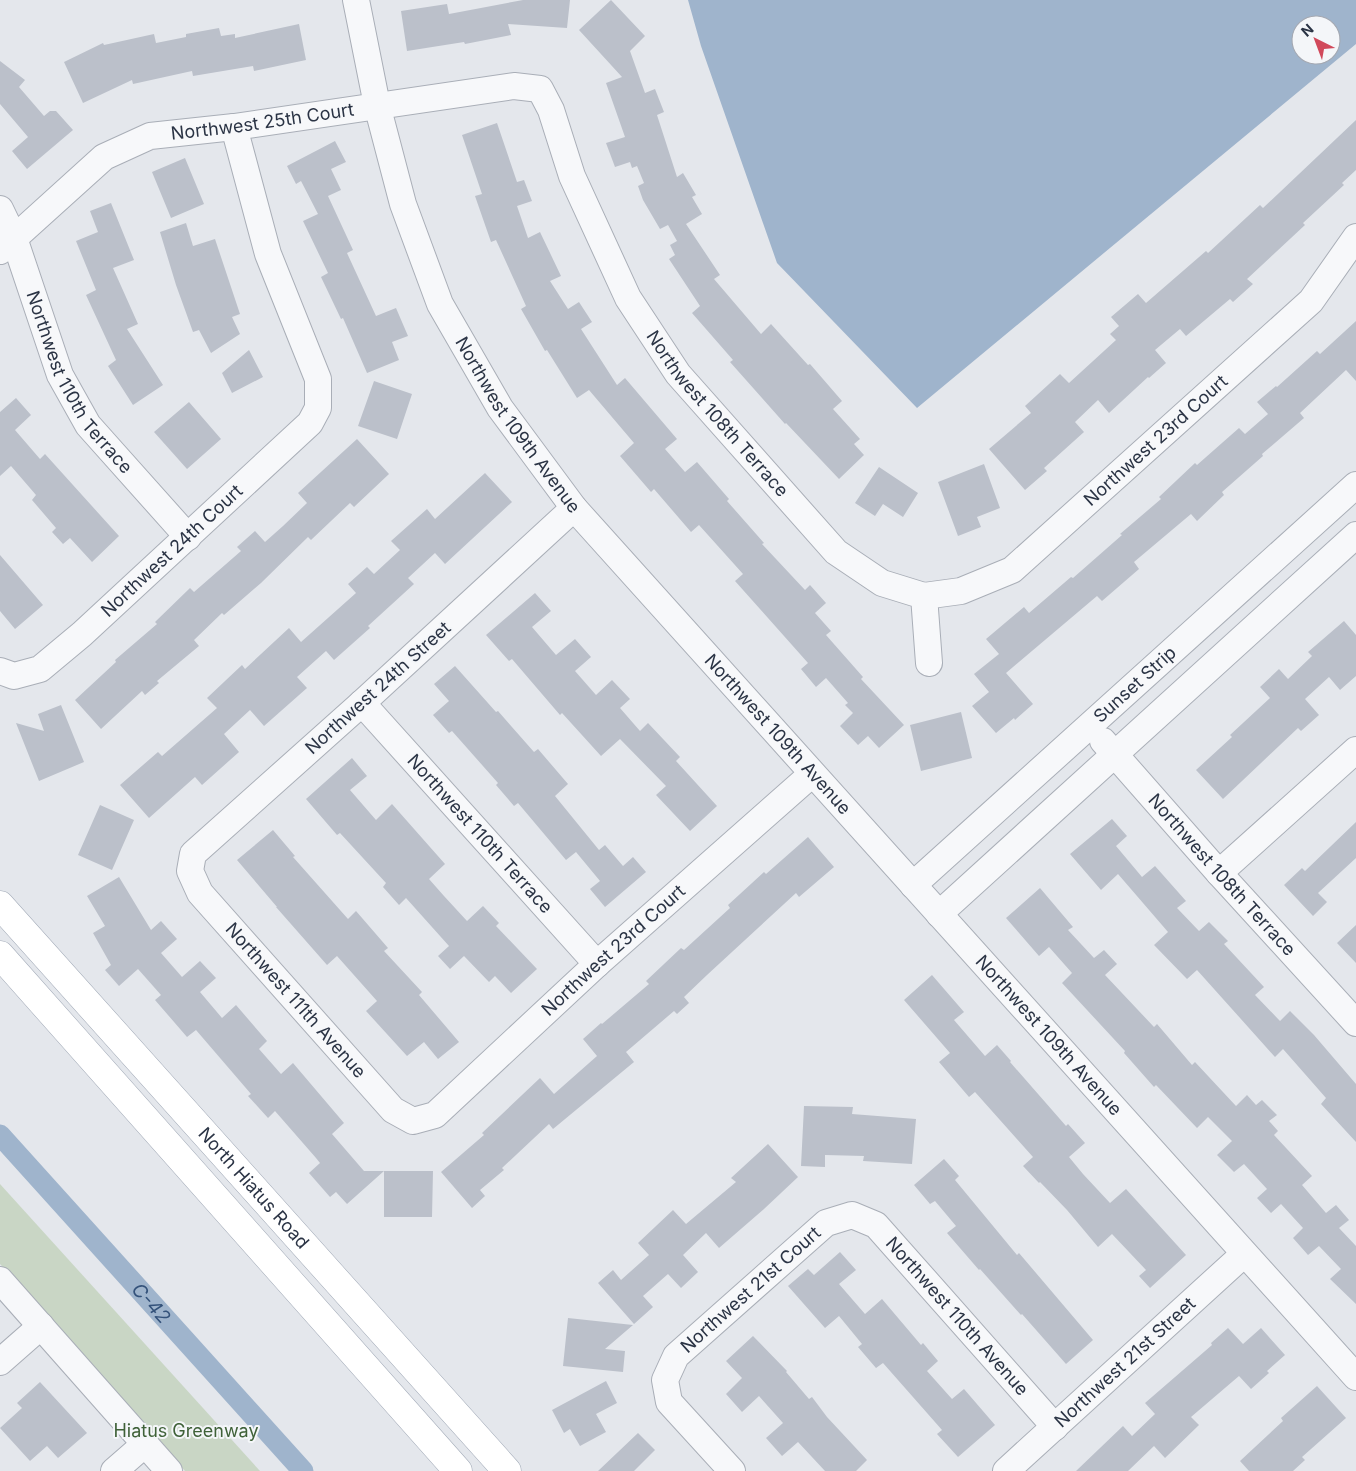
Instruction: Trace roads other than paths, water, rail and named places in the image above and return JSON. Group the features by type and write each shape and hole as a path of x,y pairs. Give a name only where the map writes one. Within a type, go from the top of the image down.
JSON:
{"main road":[{"name":"North Hiatus Road","path":"0,904 507,1471"},
{"name":"North Hiatus Road","path":"0,956 458,1471"},
{"path":"418,1426 445,1402"}],"street":[{"name":"Northwest 109th Avenue","path":"356,0 377,105 403,204 440,304 500,408 574,508 1356,1378"},
{"name":"Northwest 25th Court","path":"7,244 104,157 150,136 234,127 514,86 540,89 551,110"},
{"name":"Northwest 108th Terrace","path":"551,110 572,176 628,298 678,374 836,552 882,583 924,596"},
{"name":"Northwest 24th Court","path":"7,674 40,669 82,634 310,423 318,408 318,379 268,254 234,127"},
{"name":"Northwest 110th Terrace","path":"0,209 7,244 60,375 88,425 188,537"},
{"name":"Northwest 23rd Court","path":"924,596 961,591 1012,570 1310,301 1356,237"},
{"name":"Sunset Strip","path":"913,885 1356,485"},
{"name":"Northwest 24th Street","path":"190,871 193,854 362,703 574,508"},
{"path":"938,914 1356,535"},
{"path":"924,596 929,663"},
{"name":"Northwest 110th Terrace","path":"362,703 597,964"},
{"name":"Northwest 108th Terrace","path":"1089,725 1356,1023"},
{"path":"1220,873 1356,750"},
{"name":"Northwest 23rd Court","path":"413,1121 435,1115 597,964 812,774"},
{"name":"Northwest 111th Avenue","path":"190,871 200,892 393,1110 413,1121"},
{"name":"Northwest 21st Court","path":"732,1471 669,1402 665,1380 676,1356 826,1222 852,1215"},
{"name":"Northwest 110th Avenue","path":"852,1215 876,1224 1055,1427"},
{"name":"Northwest 21st Street","path":"1006,1471 1244,1254"},
{"path":"0,1280 169,1471"},
{"path":"0,1362 42,1326"},
{"path":"114,1471 145,1444"}],"water":[{"path":"688,0 1356,0 1356,44 1341,56 1341,15 1291,15 1291,65 1331,65 917,408 777,263 701,46"}],"waterway":[{"name":"C-42","path":"0,1135 303,1471"}],"park label":[{"name":"Hiatus Greenway","path":"186,1431"}]}
